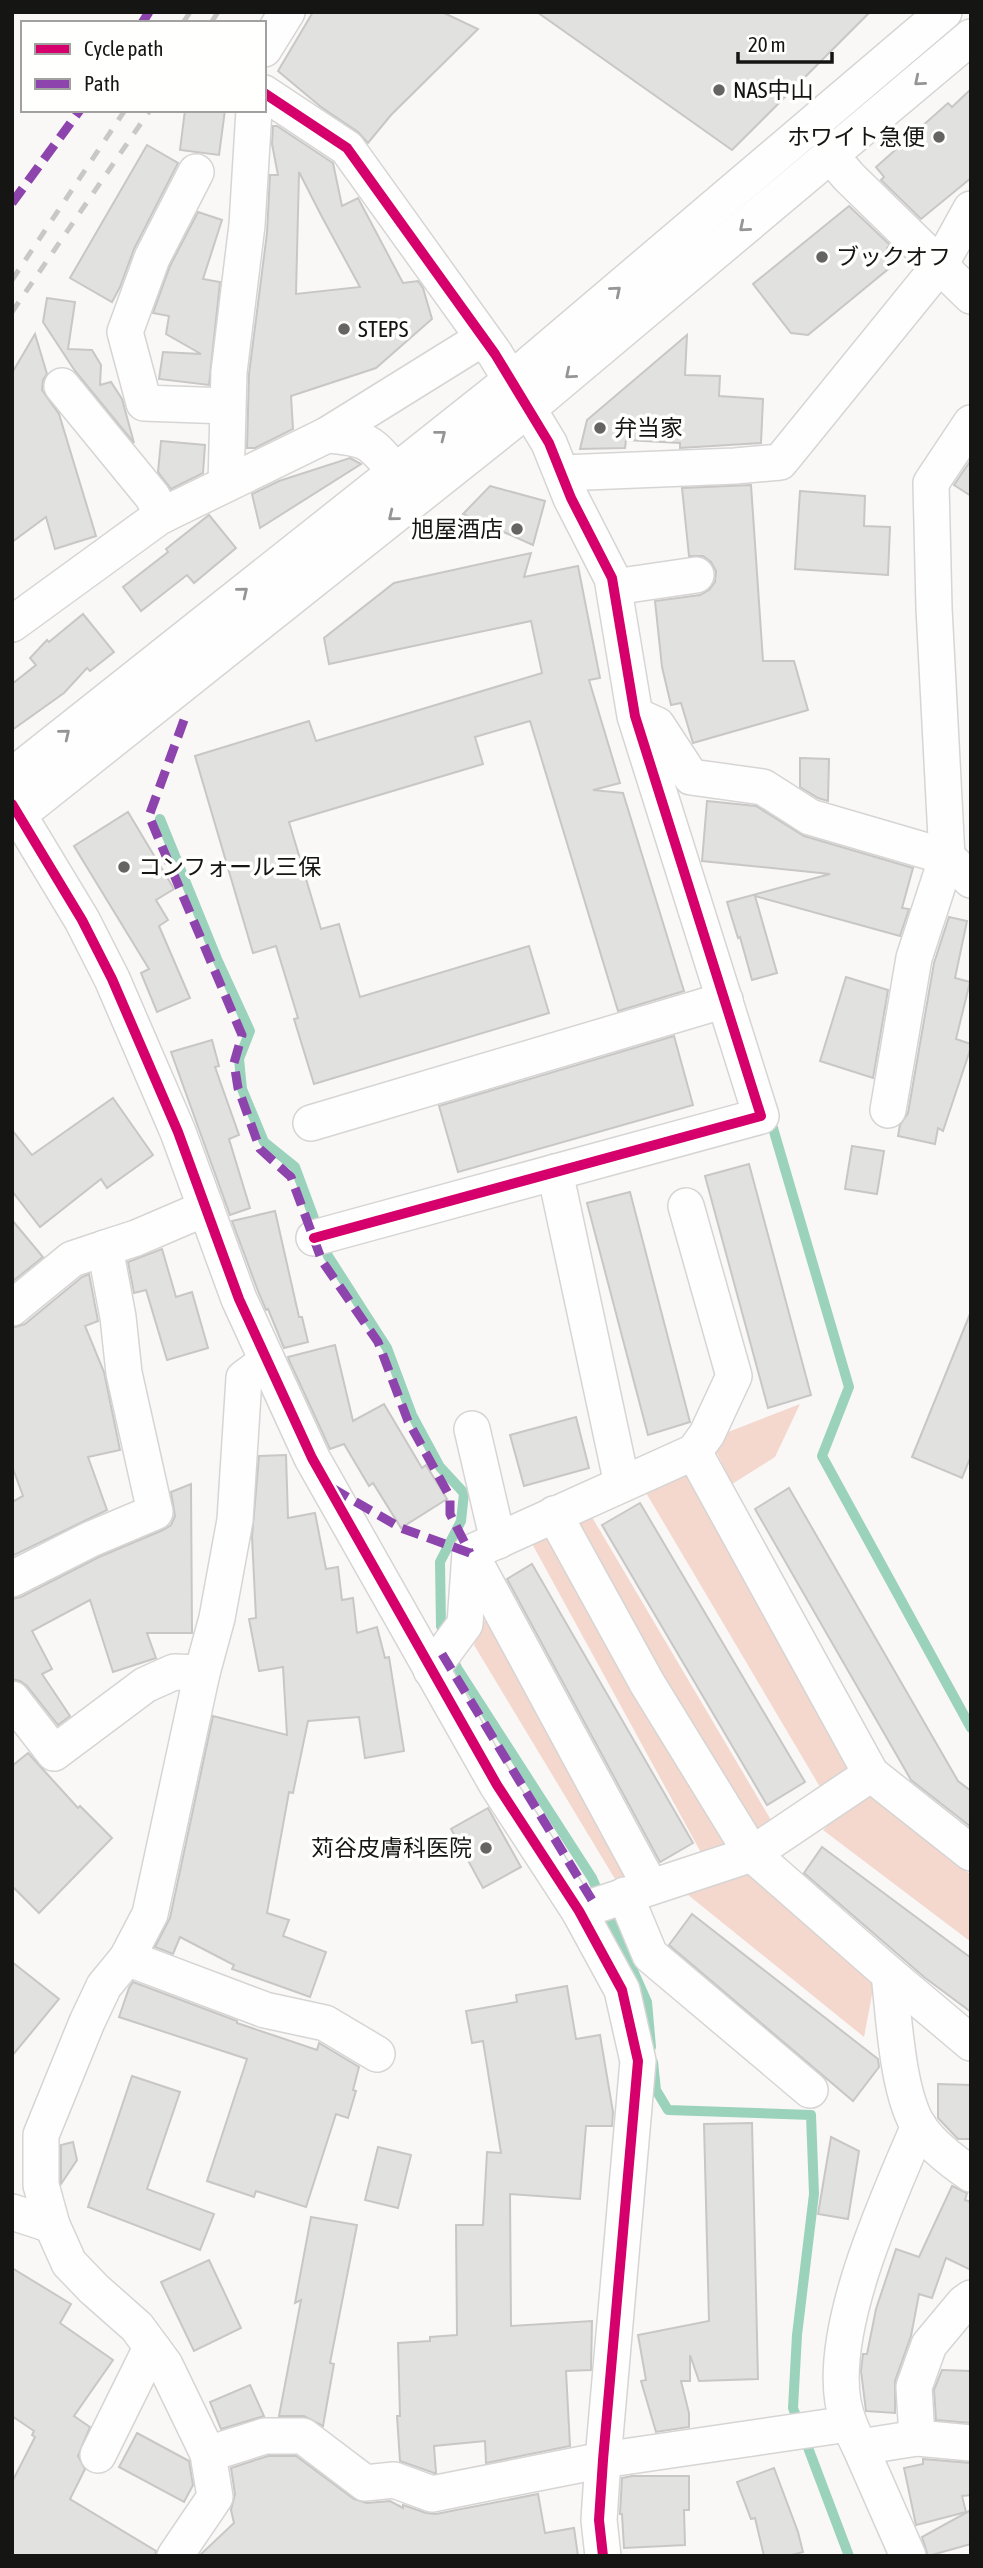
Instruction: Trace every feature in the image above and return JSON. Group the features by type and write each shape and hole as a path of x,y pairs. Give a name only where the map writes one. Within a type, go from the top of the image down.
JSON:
{"street":[{"path":"266,46 286,12"},
{"path":"12,776 394,471 520,395 944,12"},
{"path":"603,2556 599,2521 603,2460 638,2061 622,1990 579,1910 497,1785 312,1458 239,1299 178,1132 112,979 82,919 14,813 520,395 830,155 971,37"},
{"path":"266,94 347,148 483,338 549,443 612,578 635,716 761,1116 314,1238"},
{"path":"226,484 229,372 247,225 254,112"},
{"path":"830,155 849,177 971,296"},
{"path":"196,172 152,258 125,332 144,403 227,406"},
{"path":"562,473 780,462 940,265 971,209"},
{"path":"12,624 163,515 327,435 483,338"},
{"path":"62,386 152,496 163,515"},
{"path":"888,1110 914,958 959,869 934,608 931,483 971,423"},
{"path":"327,435 357,437 377,450 394,471"},
{"path":"614,587 696,575"},
{"path":"635,716 657,725 691,777 763,787 810,817 959,869"},
{"path":"311,1123 726,1000"},
{"path":"555,1172 622,1484"},
{"path":"484,1547 694,1452 707,1434 734,1376 686,1206"},
{"path":"12,1308 72,1259 136,1238 206,1208"},
{"path":"12,1579 155,1511 124,1373 118,1317 105,1248"},
{"path":"175,2556 215,2497 208,2454 165,2365 137,2328 69,2263 52,2225 41,2185 41,2135 98,1998 104,1986 127,1958 150,1914 202,1673 217,1618 235,1520 244,1378 267,1360"},
{"path":"472,1429 484,1547 638,1890 650,1955 810,2090"},
{"path":"694,1452 870,1774 971,1853"},
{"path":"554,1514 648,1683 752,1854 971,2043"},
{"path":"430,1670 465,1624 484,1547"},
{"path":"12,1699 54,1753 145,1685 174,1672 202,1673"},
{"path":"579,1910 752,1854 870,1774"},
{"path":"127,1958 265,2010 324,2023 377,2054"},
{"path":"889,1974 902,2084 919,2126 948,2158 971,2174"},
{"path":"908,2556 854,2435 842,2399 842,2358 850,2313 879,2217 919,2126"},
{"path":"12,2212 52,2225"},
{"path":"917,2438 914,2387 929,2345 971,2298"},
{"path":"98,2455 147,2356 154,2350"},
{"path":"208,2454 265,2436 303,2436 365,2483 394,2480 432,2494 603,2460 854,2435 971,2443"}],"shaded area":[{"path":"800,1404 775,1457 732,1484 713,1445 718,1436"},
{"path":"711,1454 882,1758 820,1787 642,1486"},
{"path":"589,1512 771,1820 704,1858 530,1540"},
{"path":"489,1611 637,1879 621,1889 474,1645"},
{"path":"864,1791 971,1875 971,1942 823,1830"},
{"path":"748,1868 875,1979 864,2037 682,1890"}],"building":[{"path":"313,12 442,12 478,29 391,115 368,143 358,132 321,107 278,71"},
{"name":"NAS中山","path":"537,12 870,12 732,150"},
{"path":"971,89 971,178 921,219 881,180 884,177 876,167 948,103 952,107"},
{"path":"185,112 225,112 219,155 180,150"},
{"path":"273,126 277,126 333,163 342,206 358,198 403,283 418,281 423,288 432,319 376,368 291,396 293,429 255,448 247,448 249,374 267,233 270,175 278,175 272,144","holes":["299,172 360,287 296,294"]},
{"path":"147,145 178,163 134,249 112,302 70,278"},
{"path":"849,206 890,245 887,248 898,261 808,335 791,333 753,284"},
{"path":"198,212 222,220 203,279 220,282 209,385 159,379 163,352 201,354 166,334 169,316 153,313 170,266"},
{"path":"47,298 75,302 68,349 92,350 101,365 100,385 111,382 122,399 134,443 75,371 43,322"},
{"path":"35,334 47,374 42,390 59,414 96,536 55,549 46,517 12,542 12,373"},
{"path":"687,335 685,375 720,376 719,396 763,399 761,443 680,448 680,443 626,440 625,448 580,449 587,420"},
{"path":"161,441 205,445 203,473 171,489 158,472"},
{"path":"350,458 361,464 260,528 252,494 279,481"},
{"path":"971,460 971,496 954,485"},
{"path":"751,485 763,661 794,661 808,710 693,743 681,703 671,705 662,667 655,601 700,595 709,590 715,582 716,571 711,562 703,556 689,556 682,488"},
{"name":"旭屋酒店","path":"490,486 545,501 533,545 463,514"},
{"path":"800,491 865,496 864,526 890,527 888,575 795,569"},
{"path":"209,515 236,548 194,583 187,575 141,611 123,587"},
{"path":"531,553 524,577 578,566 600,678 589,680 620,783 593,790 623,793 684,991 618,1011 530,721 475,737 483,764 289,822 321,929 339,924 360,997 529,946 549,1013 314,1084 276,946 253,953 195,756 309,721 316,741 542,673 531,621 329,664 324,638 394,583"},
{"path":"83,614 114,652 90,671 87,668 64,693 12,730 12,684 36,665 30,658 47,640 49,642"},
{"path":"800,758 829,759 828,801 800,787"},
{"path":"707,801 756,806 804,836 913,868 902,908 909,909 900,936 755,896 777,973 752,980 727,902 830,874 702,861"},
{"name":"コンフォール三保","path":"128,812 174,889 156,900 168,920 159,926 190,998 157,1012 141,973 149,969 74,846"},
{"path":"949,917 967,921 955,978 970,982 956,1039 971,1044 971,1047 943,1131 938,1128 935,1144 898,1136 900,1125 908,1113 934,963"},
{"path":"846,977 888,990 873,1078 820,1061"},
{"path":"674,1036 693,1105 458,1172 439,1106"},
{"path":"212,1040 219,1066 215,1067 239,1135 229,1139 250,1208 230,1215 171,1052"},
{"path":"113,1098 153,1155 107,1188 101,1179 40,1227 12,1191 12,1130 32,1155"},
{"path":"852,1146 884,1151 877,1194 845,1189"},
{"path":"749,1164 811,1395 768,1408 705,1176"},
{"path":"630,1192 690,1422 648,1435 587,1203"},
{"path":"275,1211 299,1317 302,1317 308,1342 284,1348 258,1291 232,1221"},
{"path":"12,1220 43,1257 12,1282"},
{"path":"162,1249 176,1297 192,1292 208,1348 167,1360 146,1290 134,1293 128,1262"},
{"path":"89,1274 98,1321 85,1326 104,1372 120,1450 88,1457 107,1510 12,1556 12,1502 23,1496 12,1466 12,1328 25,1324"},
{"path":"970,1314 971,1456 962,1478 912,1457"},
{"path":"335,1345 353,1421 384,1404 422,1468 426,1465 447,1499 401,1528 373,1483 369,1486 344,1444 330,1449 288,1357"},
{"path":"576,1417 589,1468 524,1486 510,1435"},
{"path":"286,1455 288,1518 315,1513 326,1569 338,1567 342,1600 353,1598 357,1633 377,1627 385,1658 389,1657 404,1751 365,1758 359,1717 308,1721 293,1793 289,1792 267,1913 289,1920 283,1936 326,1952 310,1997 232,1969 234,1965 180,1937 173,1954 155,1947 170,1918 213,1716 287,1735 283,1667 259,1671 249,1619 256,1618 252,1537 259,1456"},
{"path":"191,1484 192,1633 147,1633 156,1658 113,1672 90,1600 32,1631 52,1669 42,1674 70,1716 58,1725 27,1686 12,1679 12,1599 171,1525 175,1516 171,1492"},
{"path":"789,1488 958,1781 971,1791 971,1827 911,1780 755,1509"},
{"path":"640,1503 805,1782 767,1805 602,1525"},
{"path":"532,1564 693,1843 660,1862 507,1579"},
{"path":"28,1753 78,1808 80,1806 112,1838 39,1913 12,1886 12,1766"},
{"name":"苅谷皮膚科医院","path":"488,1808 521,1867 483,1888 451,1829"},
{"path":"822,1847 971,1958 971,2012 924,1977 804,1873"},
{"path":"692,1914 878,2059 879,2067 853,2101 669,1945"},
{"path":"12,1962 59,1999 12,2056"},
{"path":"133,1982 237,2023 317,2050 319,2043 359,2067 353,2090 356,2091 348,2118 336,2114 306,2207 256,2191 254,2197 207,2181 247,2059 119,2017"},
{"path":"567,1986 576,2039 600,2035 613,2112 612,2126 586,2126 580,2199 510,2194 511,2326 592,2321 591,2370 566,2371 570,2446 486,2463 485,2441 434,2446 434,2473 400,2461 397,2416 400,2416 398,2343 430,2341 430,2337 457,2335 456,2225 483,2225 487,2152 501,2153 483,2041 472,2043 466,2011 517,2002 516,1995"},
{"path":"132,2076 180,2092 147,2189 214,2214 200,2250 88,2207"},
{"path":"938,2084 971,2085 971,2139 958,2139 938,2118"},
{"path":"752,2123 758,2379 699,2381 690,2355 690,2381 681,2381 689,2413 689,2427 656,2432 641,2381 646,2380 638,2335 709,2321 704,2124"},
{"path":"831,2137 859,2151 848,2219 818,2214"},
{"path":"73,2142 77,2160 61,2184 61,2145"},
{"path":"378,2147 411,2155 398,2208 365,2200"},
{"path":"952,2186 967,2193 965,2200 971,2202 971,2270 946,2258 932,2298 919,2294 911,2336 895,2381 895,2413 866,2411 861,2371 863,2354 867,2354 876,2309 896,2249 919,2257"},
{"path":"311,2217 357,2225 330,2363 334,2364 323,2426 304,2416 279,2416 301,2300 295,2303"},
{"path":"209,2260 241,2328 194,2351 161,2282"},
{"path":"12,2268 71,2304 60,2323 113,2360 74,2416 90,2427 78,2456 85,2469 70,2499 156,2551 155,2556 12,2556 12,2482 35,2437 32,2435 34,2431 12,2416"},
{"path":"942,2370 971,2371 971,2423 936,2420 934,2390"},
{"path":"250,2385 264,2416 221,2429 210,2402"},
{"path":"137,2433 189,2461 193,2485 184,2502 119,2467"},
{"path":"268,2456 296,2456 354,2499 367,2503 390,2501 403,2508 403,2505 426,2513 436,2514 538,2494 545,2533 574,2528 578,2556 199,2556 234,2523 231,2510 235,2494 231,2468"},
{"path":"923,2459 971,2463 971,2495 962,2496 966,2512 916,2525 904,2468 923,2464"},
{"path":"774,2468 803,2552 788,2556 764,2556 755,2518 751,2519 737,2482"},
{"path":"689,2476 689,2510 684,2510 685,2545 624,2548 620,2514 622,2478"},
{"path":"971,2510 971,2544 928,2556 922,2537"}],"waterway":[{"path":"160,819 217,959 250,1031 239,1059 242,1089 264,1142 295,1167 328,1256 387,1348 412,1415 440,1467 464,1493 461,1521 440,1562 441,1626 446,1638"},
{"path":"770,1118 849,1387 822,1456 971,1728"},
{"path":"452,1656 457,1668 592,1878 647,2002 651,2047"},
{"path":"653,2062 656,2090 668,2110 811,2115 814,2194 797,2335 793,2408 849,2556"}],"railway":[{"path":"184,21 190,12"},
{"path":"212,21 218,12"},
{"path":"12,280 124,112"},
{"path":"12,312 149,112"}],"marked path":[{"path":"143,21 149,12"},
{"path":"12,203 79,112"},
{"path":"184,720 149,816 242,1035 234,1063 238,1088 260,1149 291,1177 322,1261 378,1342 408,1421 450,1497 450,1514 470,1553"},
{"path":"332,1488 401,1528 470,1553"},
{"path":"442,1654 595,1905"}],"cycle path":[{"path":"266,94 347,148 495,354 549,443 571,498 612,578 635,716 761,1116 314,1238"},
{"path":"12,804 82,920 112,979 178,1132 239,1299 312,1458 497,1785 579,1911 622,1990 638,2061 603,2460 599,2520 603,2556"}],"place":[{"name":"NAS中山","path":"719,90"},
{"name":"ホワイト急便","path":"939,137"},
{"name":"ブックオフ","path":"822,257"},
{"name":"STEPS","path":"344,329"},
{"name":"弁当家","path":"600,428"},
{"name":"旭屋酒店","path":"517,529"},
{"name":"コンフォール三保","path":"124,867"},
{"name":"苅谷皮膚科医院","path":"486,1848"}]}
